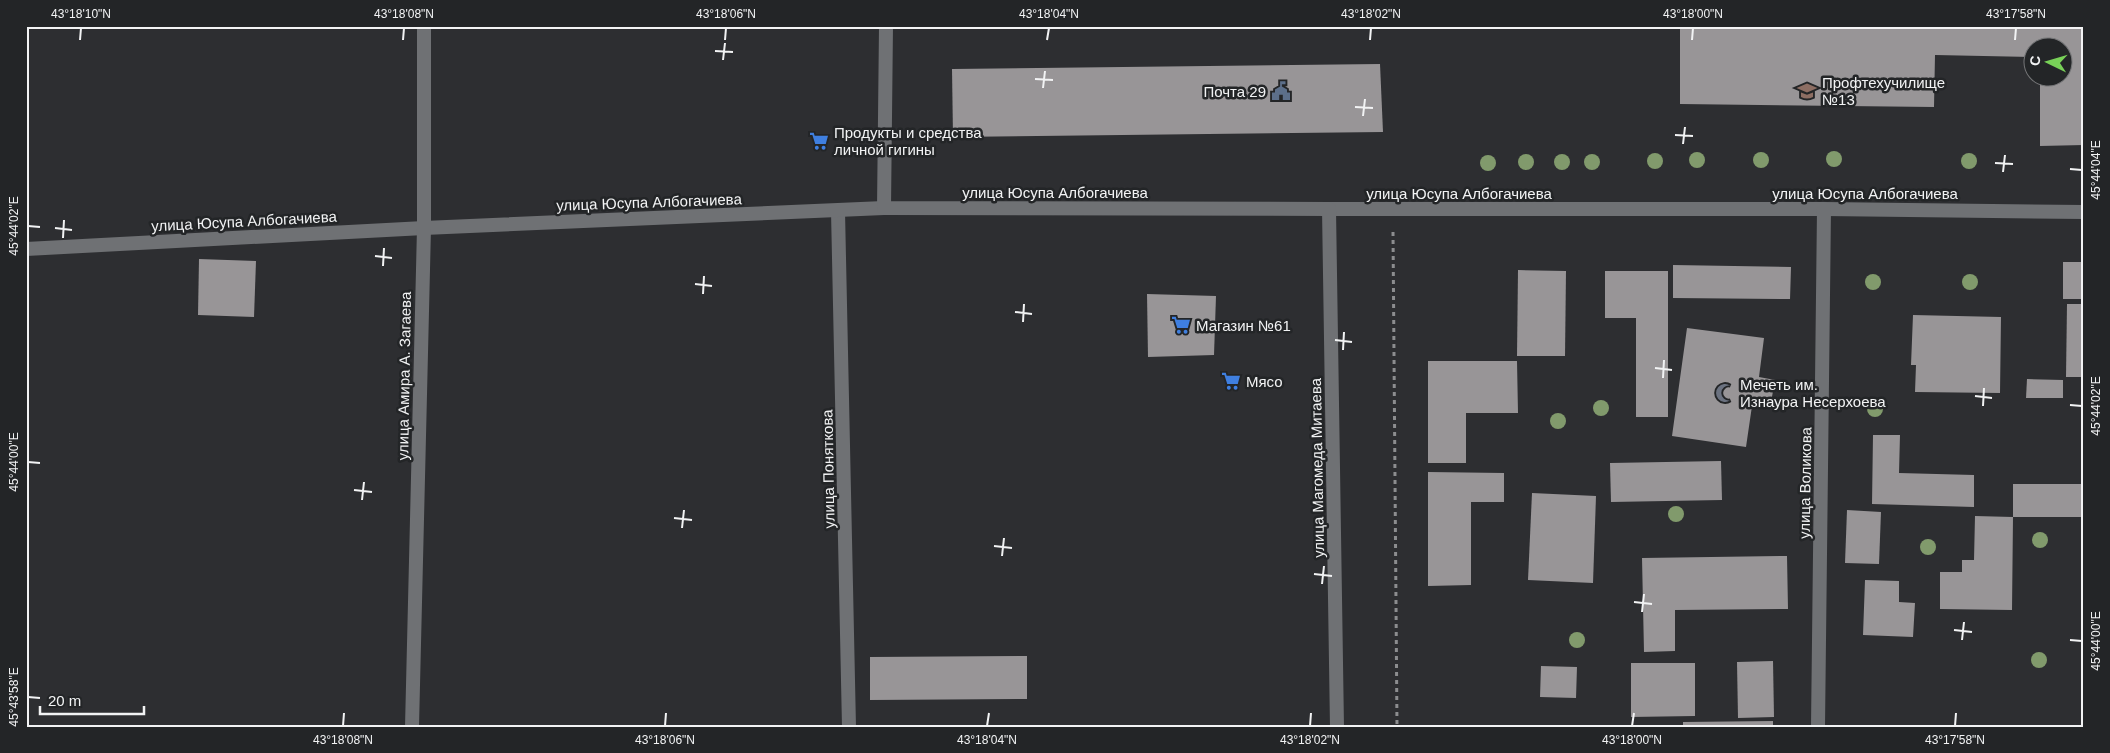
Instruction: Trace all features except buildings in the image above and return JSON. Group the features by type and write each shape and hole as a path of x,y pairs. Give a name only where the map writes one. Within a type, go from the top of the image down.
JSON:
{"street":[{"name":"улица Амира А. Загаева","path":"412,727 424,228 424,26"},
{"path":"884,208 886,26"},
{"name":"улица Юсупа Албогачиева","path":"26,249 424,228 884,208 1824,209 2084,212"},
{"name":"улица Магомеда Митаева","path":"1329,209 1337,727"},
{"name":"улица Воликова","path":"1818,727 1824,209"},
{"name":"улица Поняткова","path":"838,211 850,727"}],"path":[{"path":"1393,209 1396,727"}],"place":[{"name":"Почта 29","path":"1281,91"},
{"name":"Профтехучилище №13","path":"1807,91"},
{"name":"Продукты и средства личной гигины","path":"819,141"},
{"name":"Магазин №61","path":"1181,325"},
{"name":"Мясо","path":"1231,381"},
{"name":"Мечеть им. Изнаура Несерхоева","path":"1725,393"}]}
